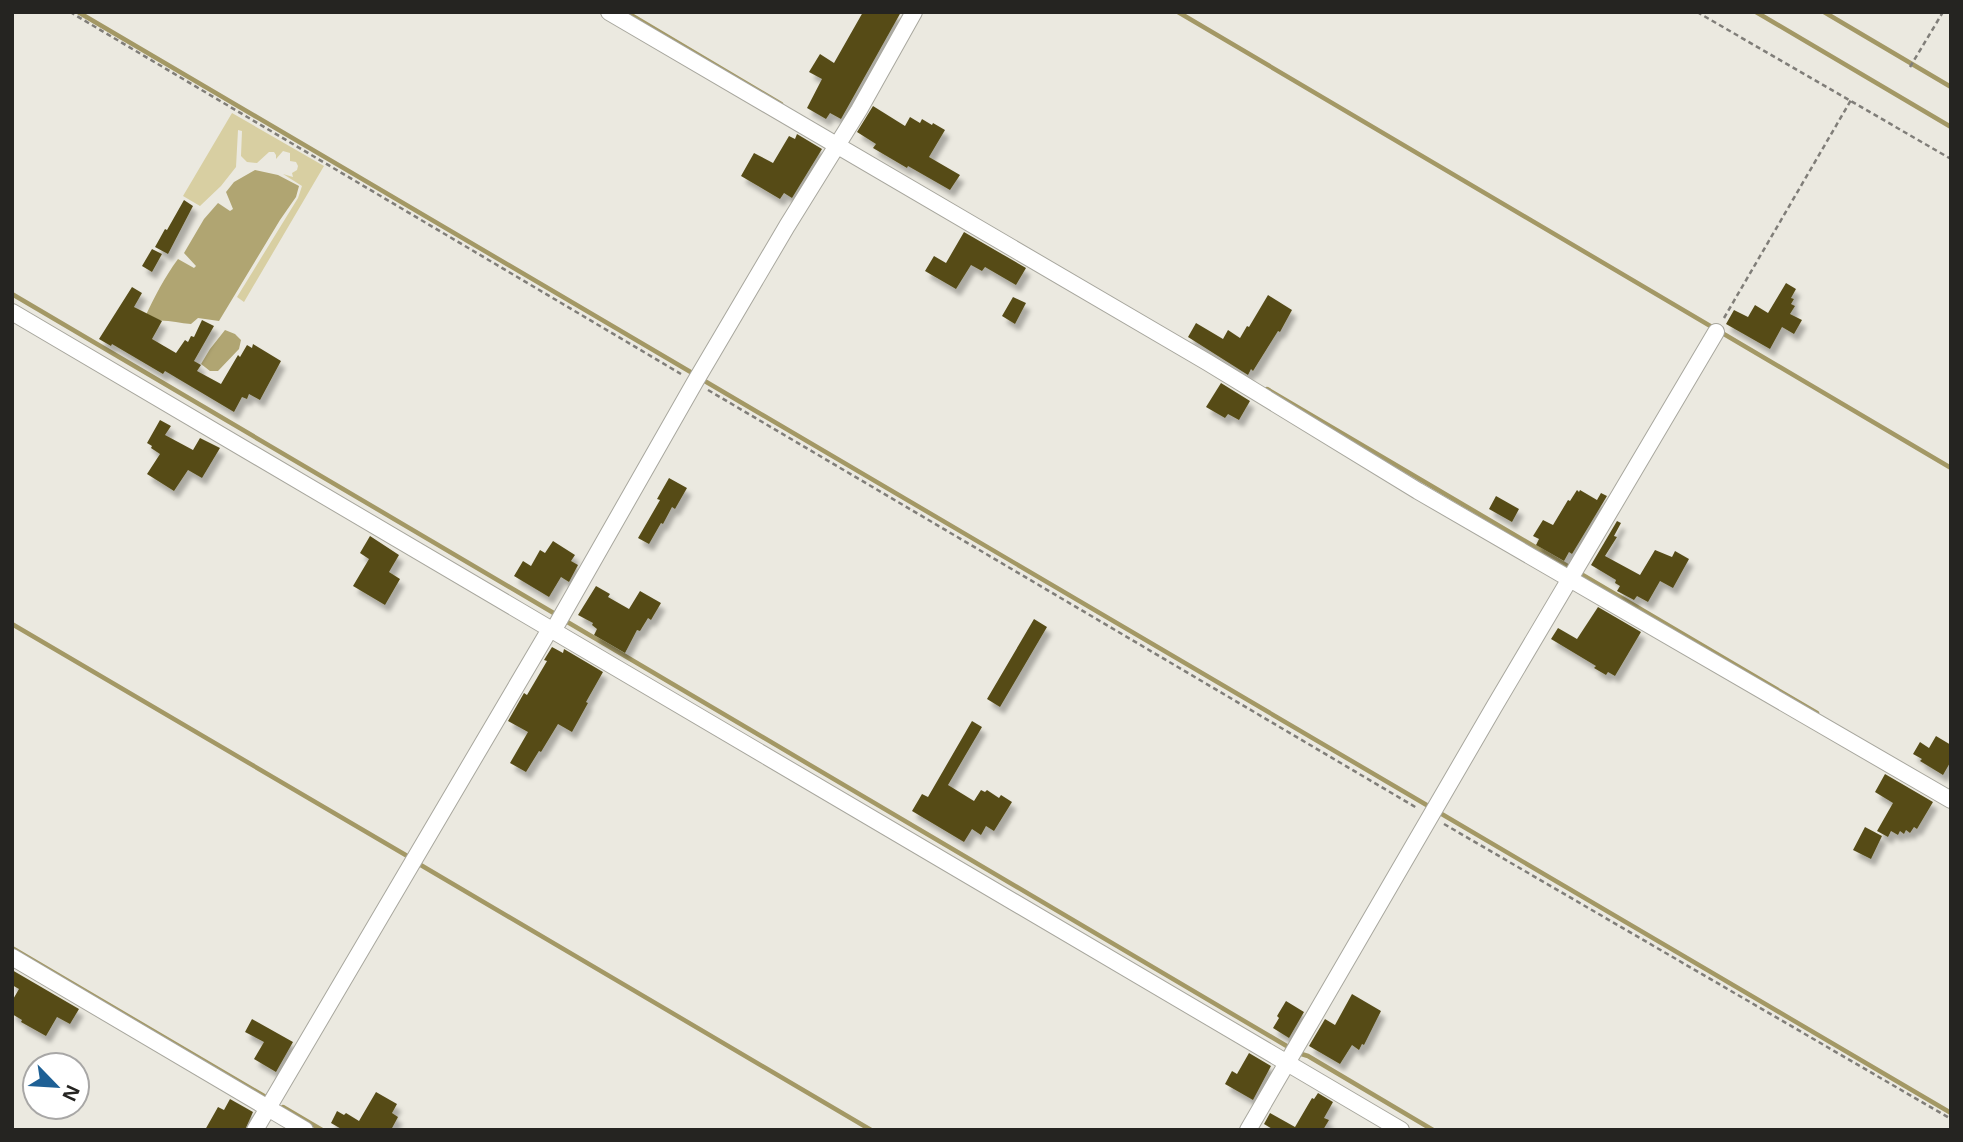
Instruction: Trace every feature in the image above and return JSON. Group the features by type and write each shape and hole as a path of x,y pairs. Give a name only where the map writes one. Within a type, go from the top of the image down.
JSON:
{"street":[{"path":"609,12 1207,362 1418,491 1574,574 1951,800"},
{"path":"255,1130 556,624 695,382 838,145 914,12"},
{"path":"12,312 556,624 1401,1130"},
{"path":"1248,1130 1717,330"},
{"path":"12,957 305,1130"}],"path":[{"path":"70,12 1431,816 1951,1119"},
{"path":"1697,12 1951,159"},
{"path":"1910,67 1942,12"},
{"path":"1717,330 1851,100"}],"shaded area":[{"path":"232,113 324,166 244,302 237,297 298,198 302,186 283,174 293,177 292,173 297,170 296,162 290,161 290,153 283,151 276,159 274,152 269,152 257,163 247,162 241,156 242,131 238,130 236,167 221,186 200,206 183,196"},
{"path":"255,170 278,175 299,186 296,197 219,321 198,318 191,324 149,322 145,317 178,259 194,268 196,266 184,253 204,219 218,203 230,211 233,209 226,192 234,182"},
{"path":"225,330 241,340 239,349 218,371 210,371 201,364"}],"building":[{"path":"863,12 901,12 841,119 830,113 826,119 807,108 822,79 809,72 820,54 834,63"},
{"path":"873,106 905,126 910,117 920,123 922,119 932,125 933,123 945,130 929,157 960,175 950,190 873,148 876,144 857,132"},
{"path":"797,134 822,149 792,198 784,193 780,199 741,176 754,153 773,163 789,136 795,139"},
{"path":"184,200 193,206 168,254 155,247"},
{"path":"964,232 1026,268 1016,285 985,267 982,271 971,265 956,289 925,271 934,256 946,263"},
{"path":"152,249 162,254 152,272 142,266"},
{"path":"1786,283 1796,289 1791,298 1794,299 1791,304 1795,306 1790,314 1802,320 1794,334 1782,327 1770,349 1726,324 1734,310 1748,317 1755,305 1768,313"},
{"path":"132,287 142,293 134,307 162,321 152,339 176,353 185,340 188,342 191,336 194,337 202,320 214,326 194,361 201,365 197,371 221,384 247,345 252,348 253,344 281,361 260,400 249,394 247,399 242,397 234,412 165,371 163,374 99,339"},
{"path":"1268,295 1292,310 1280,332 1278,331 1248,375 1188,337 1196,323 1223,339 1228,330 1240,338"},
{"path":"1013,297 1026,303 1015,324 1002,316"},
{"path":"1221,383 1250,401 1239,420 1228,414 1225,418 1206,407"},
{"path":"160,420 171,426 165,435 193,450 200,438 220,448 202,478 188,470 174,491 147,474 160,454 147,443"},
{"path":"669,478 687,488 649,544 638,538 660,500 657,499"},
{"path":"1577,490 1597,500 1601,493 1607,496 1572,554 1569,552 1564,561 1536,545 1539,539 1533,536 1543,520 1553,525"},
{"path":"1496,496 1519,509 1512,522 1489,509"},
{"path":"1617,521 1621,523 1614,536 1617,537 1605,556 1640,575 1655,550 1672,557 1675,551 1689,559 1673,588 1660,581 1648,602 1637,596 1634,600 1617,591 1620,586 1615,583 1616,580 1591,565"},
{"path":"370,536 399,555 389,572 400,579 385,605 353,586 369,559 360,553"},
{"path":"553,541 575,555 571,561 578,565 569,582 561,577 549,597 514,576 523,561 531,566 540,550 545,553"},
{"path":"596,586 610,594 608,597 629,609 640,591 661,603 651,620 648,618 640,631 637,630 625,653 594,635 597,629 593,623 578,615"},
{"path":"1598,607 1641,632 1615,676 1608,672 1606,675 1551,639 1558,628 1577,639"},
{"path":"1034,619 1047,627 1000,707 987,699"},
{"path":"552,647 563,653 564,649 603,672 572,732 558,724 526,772 510,763 528,732 508,721 524,693 527,695"},
{"path":"972,721 982,727 948,785 974,801 981,790 987,790 1012,802 994,831 986,826 981,835 972,829 964,842 912,811 922,794 928,797"},
{"path":"1936,736 1951,745 1951,761 1943,775 1913,754 1920,742 1929,748"},
{"path":"1885,774 1933,802 1917,829 1914,827 1910,833 1906,830 1904,834 1900,831 1898,835 1891,831 1888,837 1877,831 1893,803 1875,792"},
{"path":"1865,827 1882,836 1871,859 1853,850"},
{"path":"12,970 79,1009 70,1024 57,1017 46,1036 12,1014 12,1001 19,989 12,985"},
{"path":"1352,994 1381,1011 1364,1045 1362,1044 1359,1050 1352,1045 1340,1064 1309,1046 1325,1019 1335,1025"},
{"path":"1286,1001 1304,1012 1289,1038 1273,1028"},
{"path":"252,1019 293,1042 276,1072 254,1059 264,1042 245,1032"},
{"path":"1249,1053 1271,1066 1253,1100 1225,1084 1232,1071 1237,1074"},
{"path":"376,1092 397,1104 392,1113 398,1117 391,1130 343,1130 331,1123 337,1111 359,1121"},
{"path":"1318,1093 1333,1102 1324,1118 1329,1120 1323,1130 1274,1130 1264,1124 1270,1113 1295,1127 1312,1098"},
{"path":"230,1099 253,1112 245,1130 205,1130 218,1107 224,1110"}],"waterway":[{"path":"78,12 694,374"},
{"path":"626,12 781,104"},
{"path":"1178,12 1951,468"},
{"path":"1756,12 1951,127"},
{"path":"1824,12 1951,87"},
{"path":"12,294 557,615"},
{"path":"703,380 1430,807"},
{"path":"1267,389 1817,713"},
{"path":"564,620 1290,1048"},
{"path":"12,624 409,857"},
{"path":"1440,813 1951,1113"},
{"path":"419,864 871,1130"},
{"path":"12,948 264,1096"},
{"path":"1298,1053 1308,1056 1433,1130"},
{"path":"283,1107 322,1130"}]}
